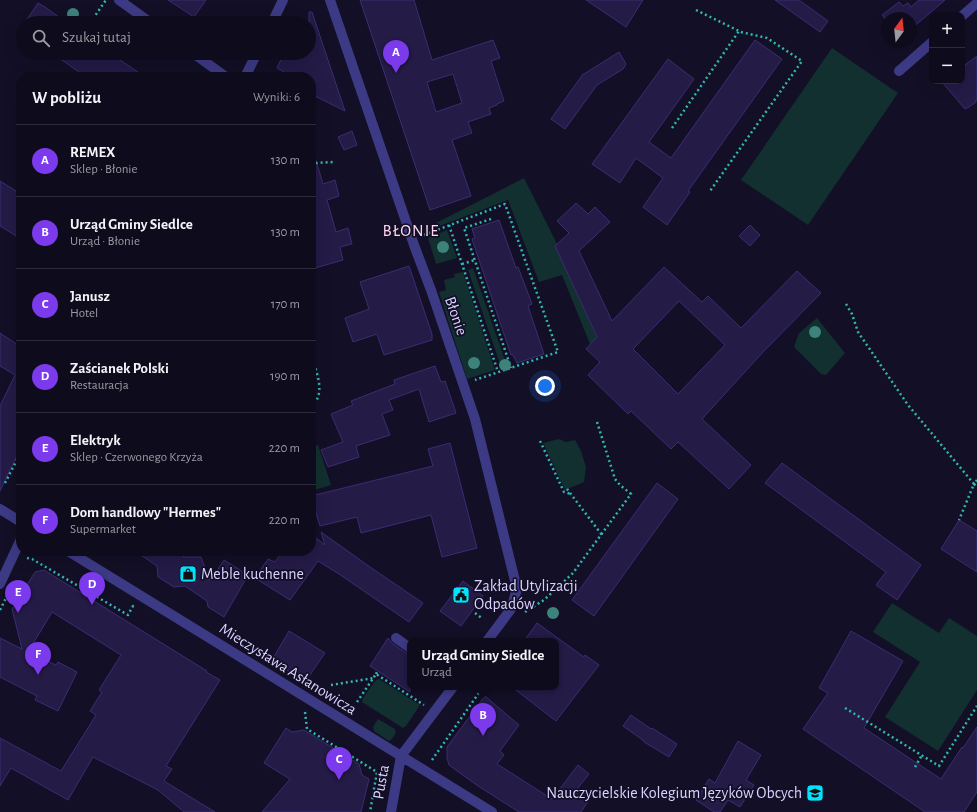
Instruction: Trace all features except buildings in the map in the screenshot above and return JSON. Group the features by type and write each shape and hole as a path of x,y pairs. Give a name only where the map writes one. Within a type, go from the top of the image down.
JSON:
{"street":[{"path":"119,0 141,16"},
{"path":"275,16 283,0"},
{"name":"Błonie","path":"330,0 463,384 474,419 517,589 510,609 489,638"},
{"path":"965,13 977,3"},
{"path":"898,71 929,45"},
{"path":"203,60 219,72"},
{"path":"248,72 254,60"},
{"path":"0,510 16,519"},
{"path":"0,584 16,550"},
{"name":"Mieczysława Asłanowicza","path":"76,556 492,812"},
{"path":"396,638 407,646"},
{"path":"401,756 451,690"},
{"name":"Pusta","path":"391,812 401,756"}],"path":[{"path":"95,16 106,0"},
{"path":"696,10 739,31 767,38 802,61 710,192"},
{"path":"672,128 739,31"},
{"path":"316,163 333,162"},
{"path":"423,235 505,204 558,352 463,384"},
{"path":"491,219 464,228 510,367"},
{"path":"449,225 498,372"},
{"path":"462,264 475,260"},
{"path":"846,304 852,314 858,332 908,405 977,487"},
{"path":"316,372 320,387 319,395 316,401"},
{"path":"519,615 544,600 573,573 631,494 615,479 597,422"},
{"path":"540,440 564,492 571,494"},
{"path":"6,483 16,462"},
{"path":"959,520 977,480"},
{"path":"568,489 602,535"},
{"path":"25,559 32,559 128,615 133,606 140,611"},
{"path":"475,613 483,619"},
{"path":"357,702 378,670"},
{"path":"376,674 426,706"},
{"path":"331,685 374,678"},
{"path":"425,771 481,690"},
{"path":"845,708 939,766 977,706"},
{"path":"299,708 305,712 307,729 377,772 370,812"},
{"path":"915,767 922,756"}],"green space":[{"path":"832,48 898,93 808,225 741,180"},
{"path":"524,178 557,244 556,247 597,338 590,344 562,275 539,282 508,200 437,227 436,223"},
{"path":"447,230 457,258 436,264 428,238"},
{"path":"473,268 507,366 501,367 468,270"},
{"path":"463,272 495,370 467,379 439,292 446,290 444,280 455,277 454,274"},
{"path":"817,318 845,353 826,375 821,374 794,347 799,333"},
{"path":"559,439 566,442 575,440 581,451 586,467 584,482 565,490 543,443"},
{"path":"318,445 331,485 316,490 316,446"},
{"path":"892,603 939,633 949,618 977,636 977,690 938,751 885,717 920,662 873,632"},
{"path":"379,679 420,705 406,726 403,728 362,702 363,698 376,680"},
{"path":"378,719 395,729 394,736 389,741 374,731 373,727"}],"place":[{"name":"REMEX","path":"396,73"},
{"name":"Meble kuchenne","path":"188,574"},
{"name":"Zakład Utylizacji Odpadów","path":"461,595"},
{"name":"Zaścianek Polski","path":"92,605"},
{"name":"Elektryk","path":"18,613"},
{"name":"Dom handlowy \"Hermes\"","path":"38,675"},
{"name":"Urząd Gminy Siedlce","path":"483,736"},
{"name":"Janusz","path":"339,780"},
{"name":"Nauczycielskie Kolegium Języków Obcych","path":"815,793"}],"district":[{"name":"BŁONIE","path":"411,230"}]}
